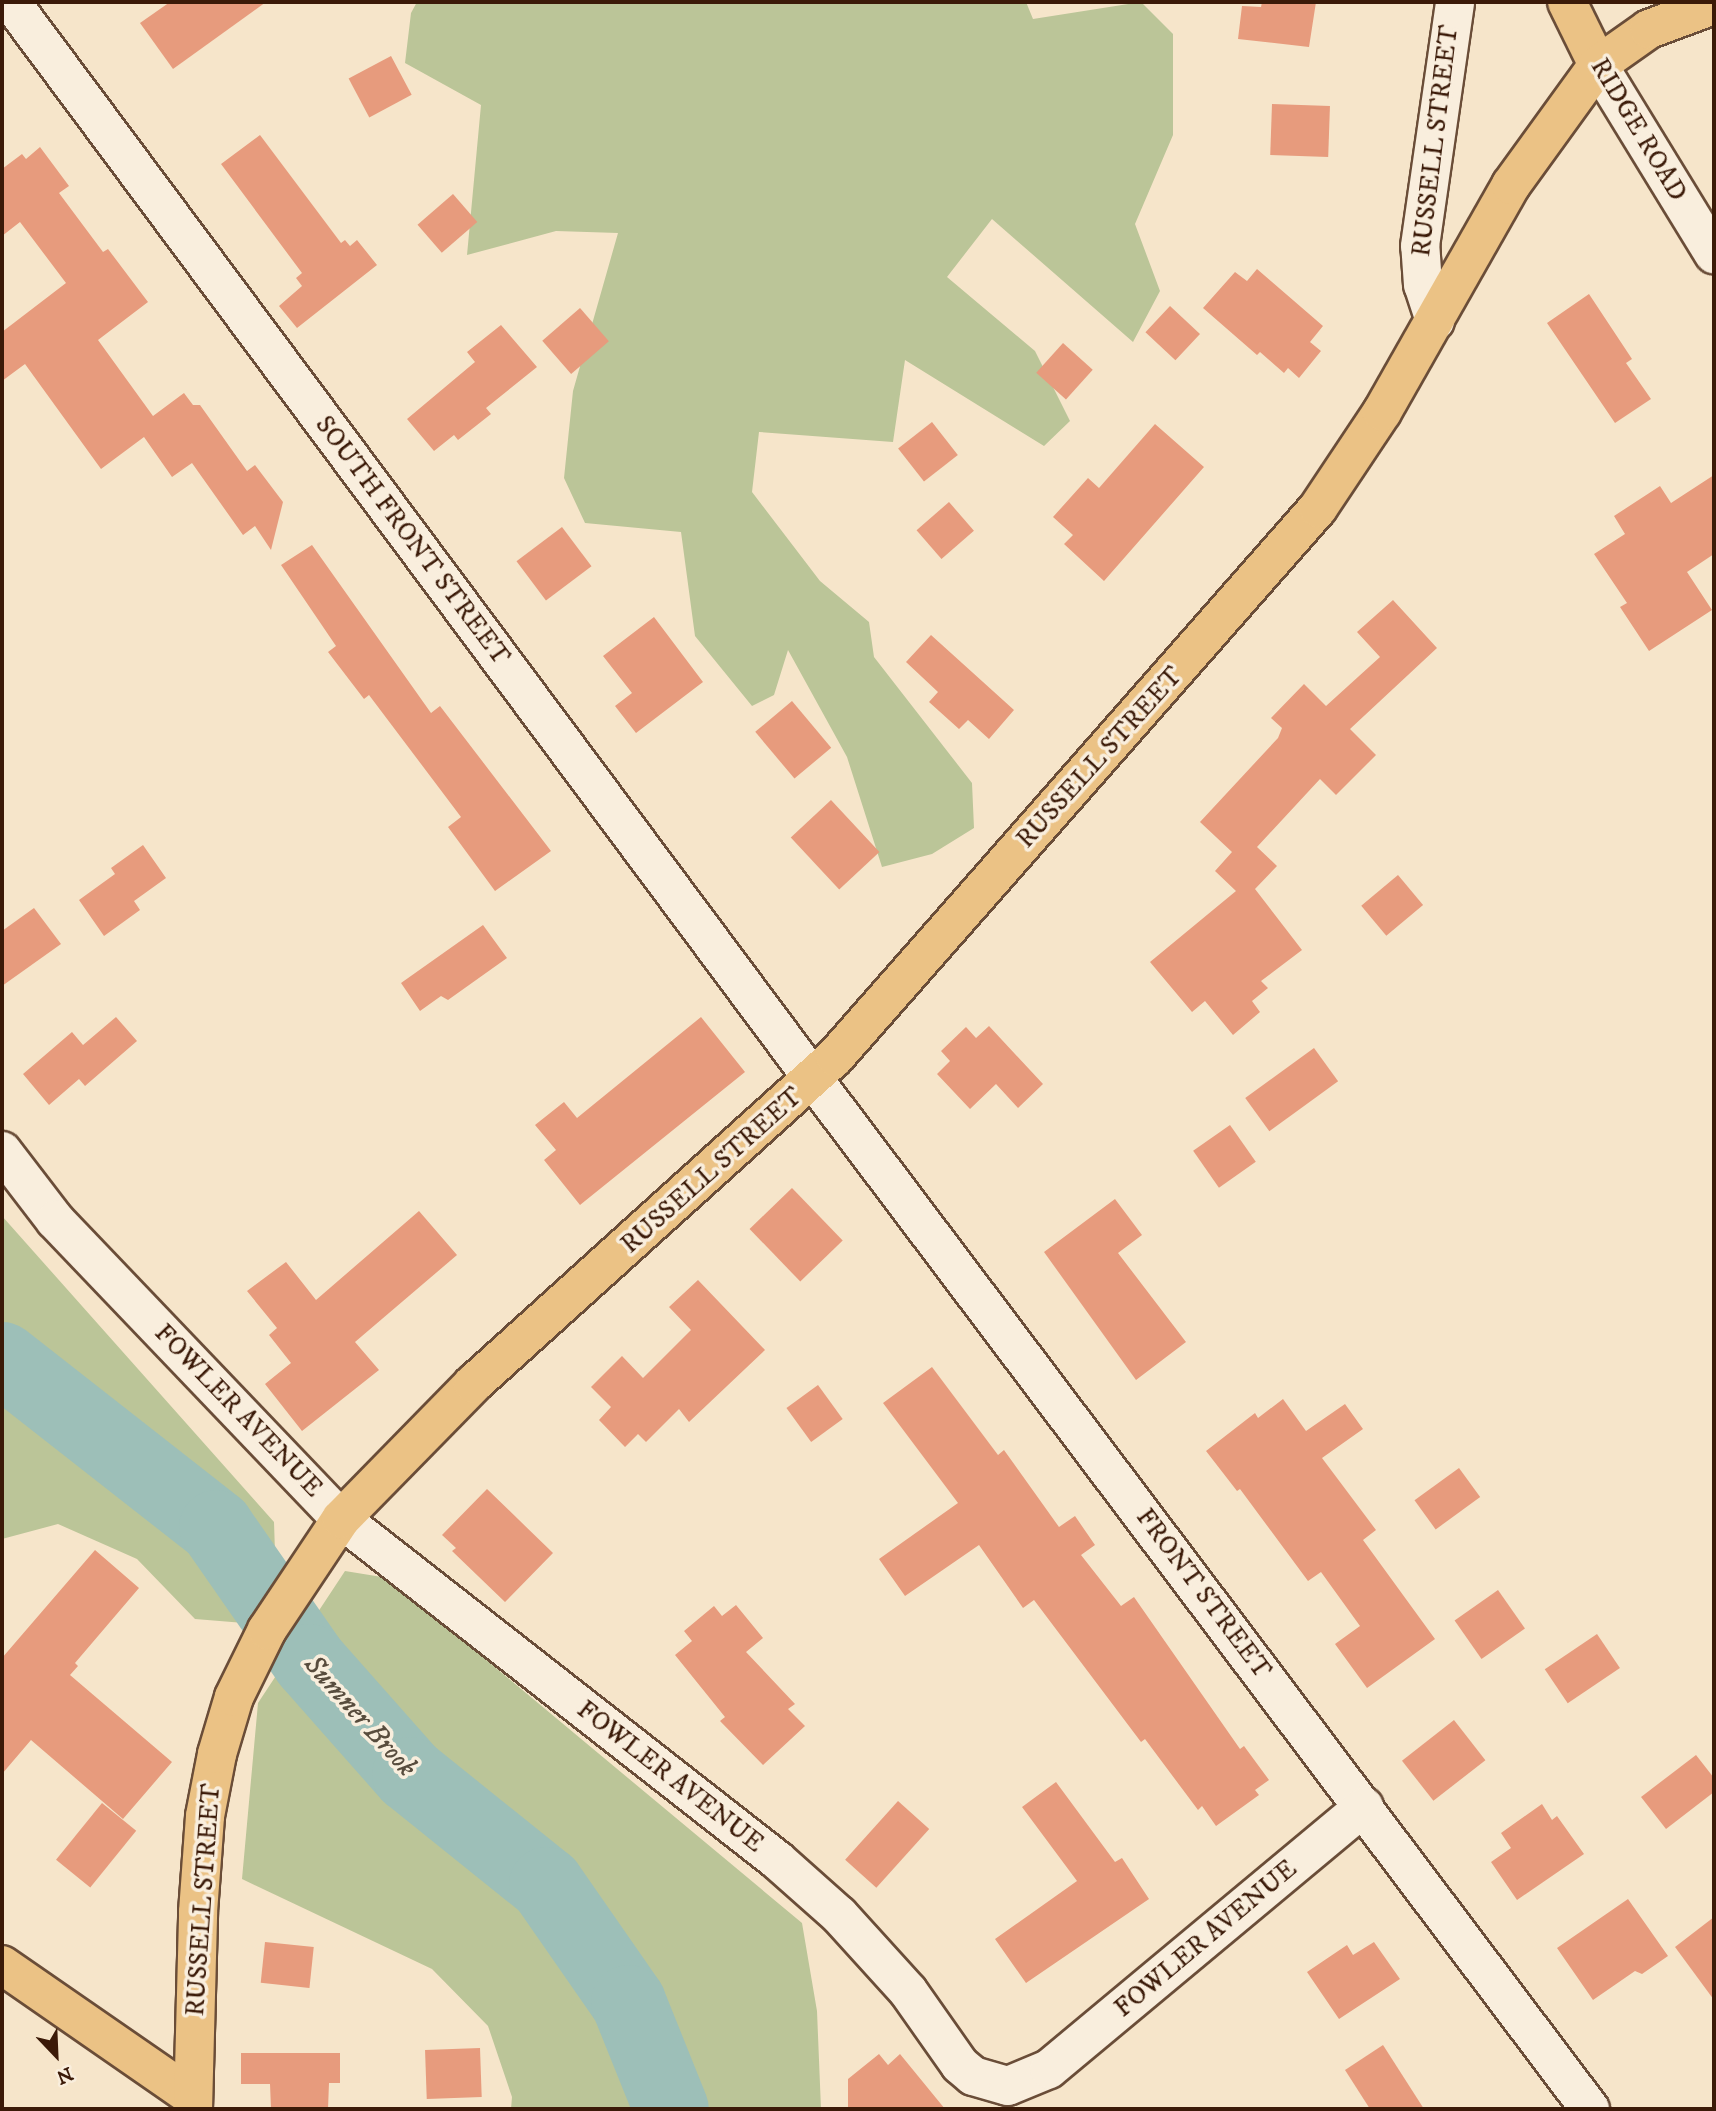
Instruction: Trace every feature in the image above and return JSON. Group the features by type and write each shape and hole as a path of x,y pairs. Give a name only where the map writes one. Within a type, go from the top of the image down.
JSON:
{"main road":[{"name":"RIDGE ROAD","path":"1567,2 1598,65"},
{"name":"RUSSELL STREET","path":"192,2102 205,1816 234,1697 267,1630 341,1519 473,1384 814,1080 1318,508 1364,441 1511,185 1598,65 1649,29 1714,5"},
{"path":"2,1965 192,2102"}],"street":[{"name":"SOUTH FRONT STREET","path":"11,2 814,1080"},
{"name":"RUSSELL STREET","path":"1435,321 1423,285 1420,246 1455,2"},
{"name":"RIDGE ROAD","path":"1598,65 1714,254"},
{"name":"FRONT STREET","path":"814,1080 1590,2109"},
{"name":"FOWLER AVENUE","path":"2,1151 55,1220 341,1519 777,1860 839,1916 908,1991 960,2065 991,2083 1024,2083 1049,2069 1364,1807"}],"green space":[{"path":"417,2 1026,2 1033,19 1141,2 1173,34 1173,135 1135,224 1160,291 1133,342 992,219 947,277 1035,351 1070,421 1044,446 905,360 893,442 759,432 752,492 820,581 869,622 874,657 972,783 974,828 932,854 882,867 847,757 788,650 774,695 752,706 695,636 681,532 585,523 564,478 573,391 618,233 556,231 467,255 481,105 405,63 411,13"},
{"path":"2,1216 274,1522 275,1552 244,1623 195,1619 137,1559 58,1524 2,1539"},
{"path":"345,1571 388,1578 802,1923 817,2011 821,2109 511,2109 512,2097 488,2026 432,1969 242,1879 258,1703"}],"building":[{"path":"170,2 266,2 173,69 140,23"},
{"path":"1262,2 1316,2 1309,47 1238,39 1242,6 1261,7"},
{"path":"391,56 412,95 369,117 349,79"},
{"path":"1272,104 1330,106 1328,157 1270,155"},
{"path":"260,135 341,243 345,240 350,246 357,240 377,265 297,328 279,306 302,286 296,278 302,273 221,164"},
{"path":"40,147 69,186 59,193 103,252 108,249 148,302 98,340 153,416 184,393 193,405 200,405 247,471 255,465 283,502 271,550 255,526 243,535 192,463 172,477 144,437 101,469 25,364 2,381 2,332 66,283 20,222 2,236 2,169 22,154 26,159"},
{"path":"453,194 477,222 442,253 418,225"},
{"path":"1257,269 1323,326 1310,342 1321,351 1299,378 1288,368 1284,373 1260,352 1257,355 1203,308 1235,272 1247,281"},
{"path":"1589,294 1632,359 1626,363 1651,399 1615,423 1547,323"},
{"path":"1170,306 1200,334 1175,360 1145,332"},
{"path":"580,308 609,341 571,374 542,341"},
{"path":"501,325 537,367 486,408 491,414 458,440 454,435 434,451 407,419 475,362 467,352"},
{"path":"1063,343 1093,370 1066,399 1036,373"},
{"path":"932,422 958,455 924,482 898,448"},
{"path":"1155,424 1204,467 1104,581 1064,544 1073,535 1053,517 1088,478 1099,488"},
{"path":"1714,475 1714,554 1687,572 1712,610 1649,651 1620,607 1627,603 1594,554 1625,534 1614,516 1660,486 1671,503"},
{"path":"949,502 974,531 941,559 917,530"},
{"path":"562,527 591,566 546,600 516,561"},
{"path":"312,545 431,713 440,706 551,851 495,891 448,827 461,817 369,695 364,699 328,652 336,646 281,565"},
{"path":"1393,600 1437,648 1350,729 1376,755 1336,795 1320,779 1257,847 1277,866 1255,889 1302,950 1261,981 1268,988 1252,1001 1260,1012 1233,1035 1205,1001 1192,1012 1150,962 1236,891 1215,871 1232,852 1200,822 1278,738 1282,728 1271,718 1304,684 1326,706 1380,657 1357,632"},
{"path":"654,617 703,682 636,733 615,706 632,693 603,656"},
{"path":"931,635 1014,710 989,739 968,720 959,729 929,702 938,692 906,662"},
{"path":"792,701 831,748 794,779 755,732"},
{"path":"831,800 879,852 839,889 791,838"},
{"path":"143,845 166,878 134,901 140,910 104,936 79,900 115,874 111,868"},
{"path":"1398,875 1423,905 1386,936 1361,906"},
{"path":"34,908 61,944 2,986 2,931"},
{"path":"483,925 507,958 448,1000 441,996 420,1011 401,983"},
{"path":"116,1017 137,1041 85,1086 79,1079 49,1105 23,1074 72,1032 83,1045"},
{"path":"701,1017 745,1072 580,1205 544,1160 556,1150 535,1125 564,1102 577,1118"},
{"path":"989,1026 1043,1084 1018,1108 996,1084 970,1109 937,1074 950,1061 941,1051 966,1027 976,1038"},
{"path":"1314,1048 1338,1081 1269,1131 1245,1098"},
{"path":"1230,1125 1256,1162 1219,1188 1193,1151"},
{"path":"792,1188 843,1241 800,1281 750,1229"},
{"path":"1115,1199 1142,1235 1118,1253 1186,1342 1136,1380 1044,1252"},
{"path":"419,1211 457,1255 355,1342 379,1370 302,1431 265,1384 291,1363 269,1335 277,1328 247,1291 286,1262 316,1300"},
{"path":"698,1280 765,1350 689,1422 679,1409 646,1442 638,1434 625,1447 599,1420 611,1407 591,1387 622,1356 643,1378 691,1330 669,1307"},
{"path":"932,1367 998,1455 1004,1450 1059,1527 1075,1516 1095,1545 1081,1555 1121,1606 1134,1597 1240,1749 1244,1746 1269,1780 1255,1790 1259,1795 1216,1826 1202,1806 1198,1810 1145,1739 1141,1742 1034,1600 1023,1608 979,1545 905,1596 879,1559 958,1503 883,1403"},
{"path":"818,1385 843,1419 811,1442 786,1408"},
{"path":"1283,1399 1306,1431 1345,1404 1363,1429 1322,1458 1376,1530 1363,1540 1435,1639 1367,1688 1335,1644 1360,1626 1321,1572 1308,1581 1240,1489 1237,1491 1206,1451 1255,1413 1258,1418"},
{"path":"1459,1468 1480,1497 1436,1529 1415,1500"},
{"path":"487,1489 553,1553 505,1602 452,1551 456,1548 442,1535"},
{"path":"95,1550 139,1588 75,1663 78,1666 70,1675 172,1762 123,1819 31,1740 2,1774 2,1658"},
{"path":"1498,1590 1525,1629 1482,1659 1455,1620"},
{"path":"736,1605 763,1638 746,1652 795,1704 788,1709 805,1726 763,1765 720,1721 725,1717 675,1655 692,1641 684,1631 714,1606 722,1616"},
{"path":"1597,1634 1620,1668 1568,1703 1545,1669"},
{"path":"1454,1720 1485,1760 1433,1801 1402,1761"},
{"path":"1696,1755 1714,1778 1714,1792 1666,1829 1641,1797"},
{"path":"1056,1782 1115,1862 1122,1858 1149,1899 1026,1983 995,1939 1077,1881 1022,1807"},
{"path":"898,1801 929,1829 876,1888 845,1860"},
{"path":"102,1803 136,1831 90,1887 56,1860"},
{"path":"1542,1804 1552,1820 1557,1816 1584,1854 1517,1900 1491,1862 1511,1848 1501,1833"},
{"path":"1628,1899 1668,1956 1642,1974 1635,1971 1593,2000 1557,1948"},
{"path":"1714,1917 1714,2000 1675,1947"},
{"path":"265,1942 314,1947 309,1988 261,1983"},
{"path":"1374,1942 1400,1979 1339,2019 1307,1972 1347,1945 1353,1955"},
{"path":"1383,2045 1424,2109 1370,2109 1345,2070"},
{"path":"480,2048 482,2097 427,2099 425,2050"},
{"path":"241,2053 340,2053 340,2083 329,2083 328,2109 271,2109 270,2084 241,2084"},
{"path":"879,2054 888,2065 900,2054 945,2109 848,2109 848,2079"}],"waterway":[{"name":"Sumner Brook","path":"2,1359 216,1527 309,1661 409,1774 546,1884 628,2002 671,2109"}]}
